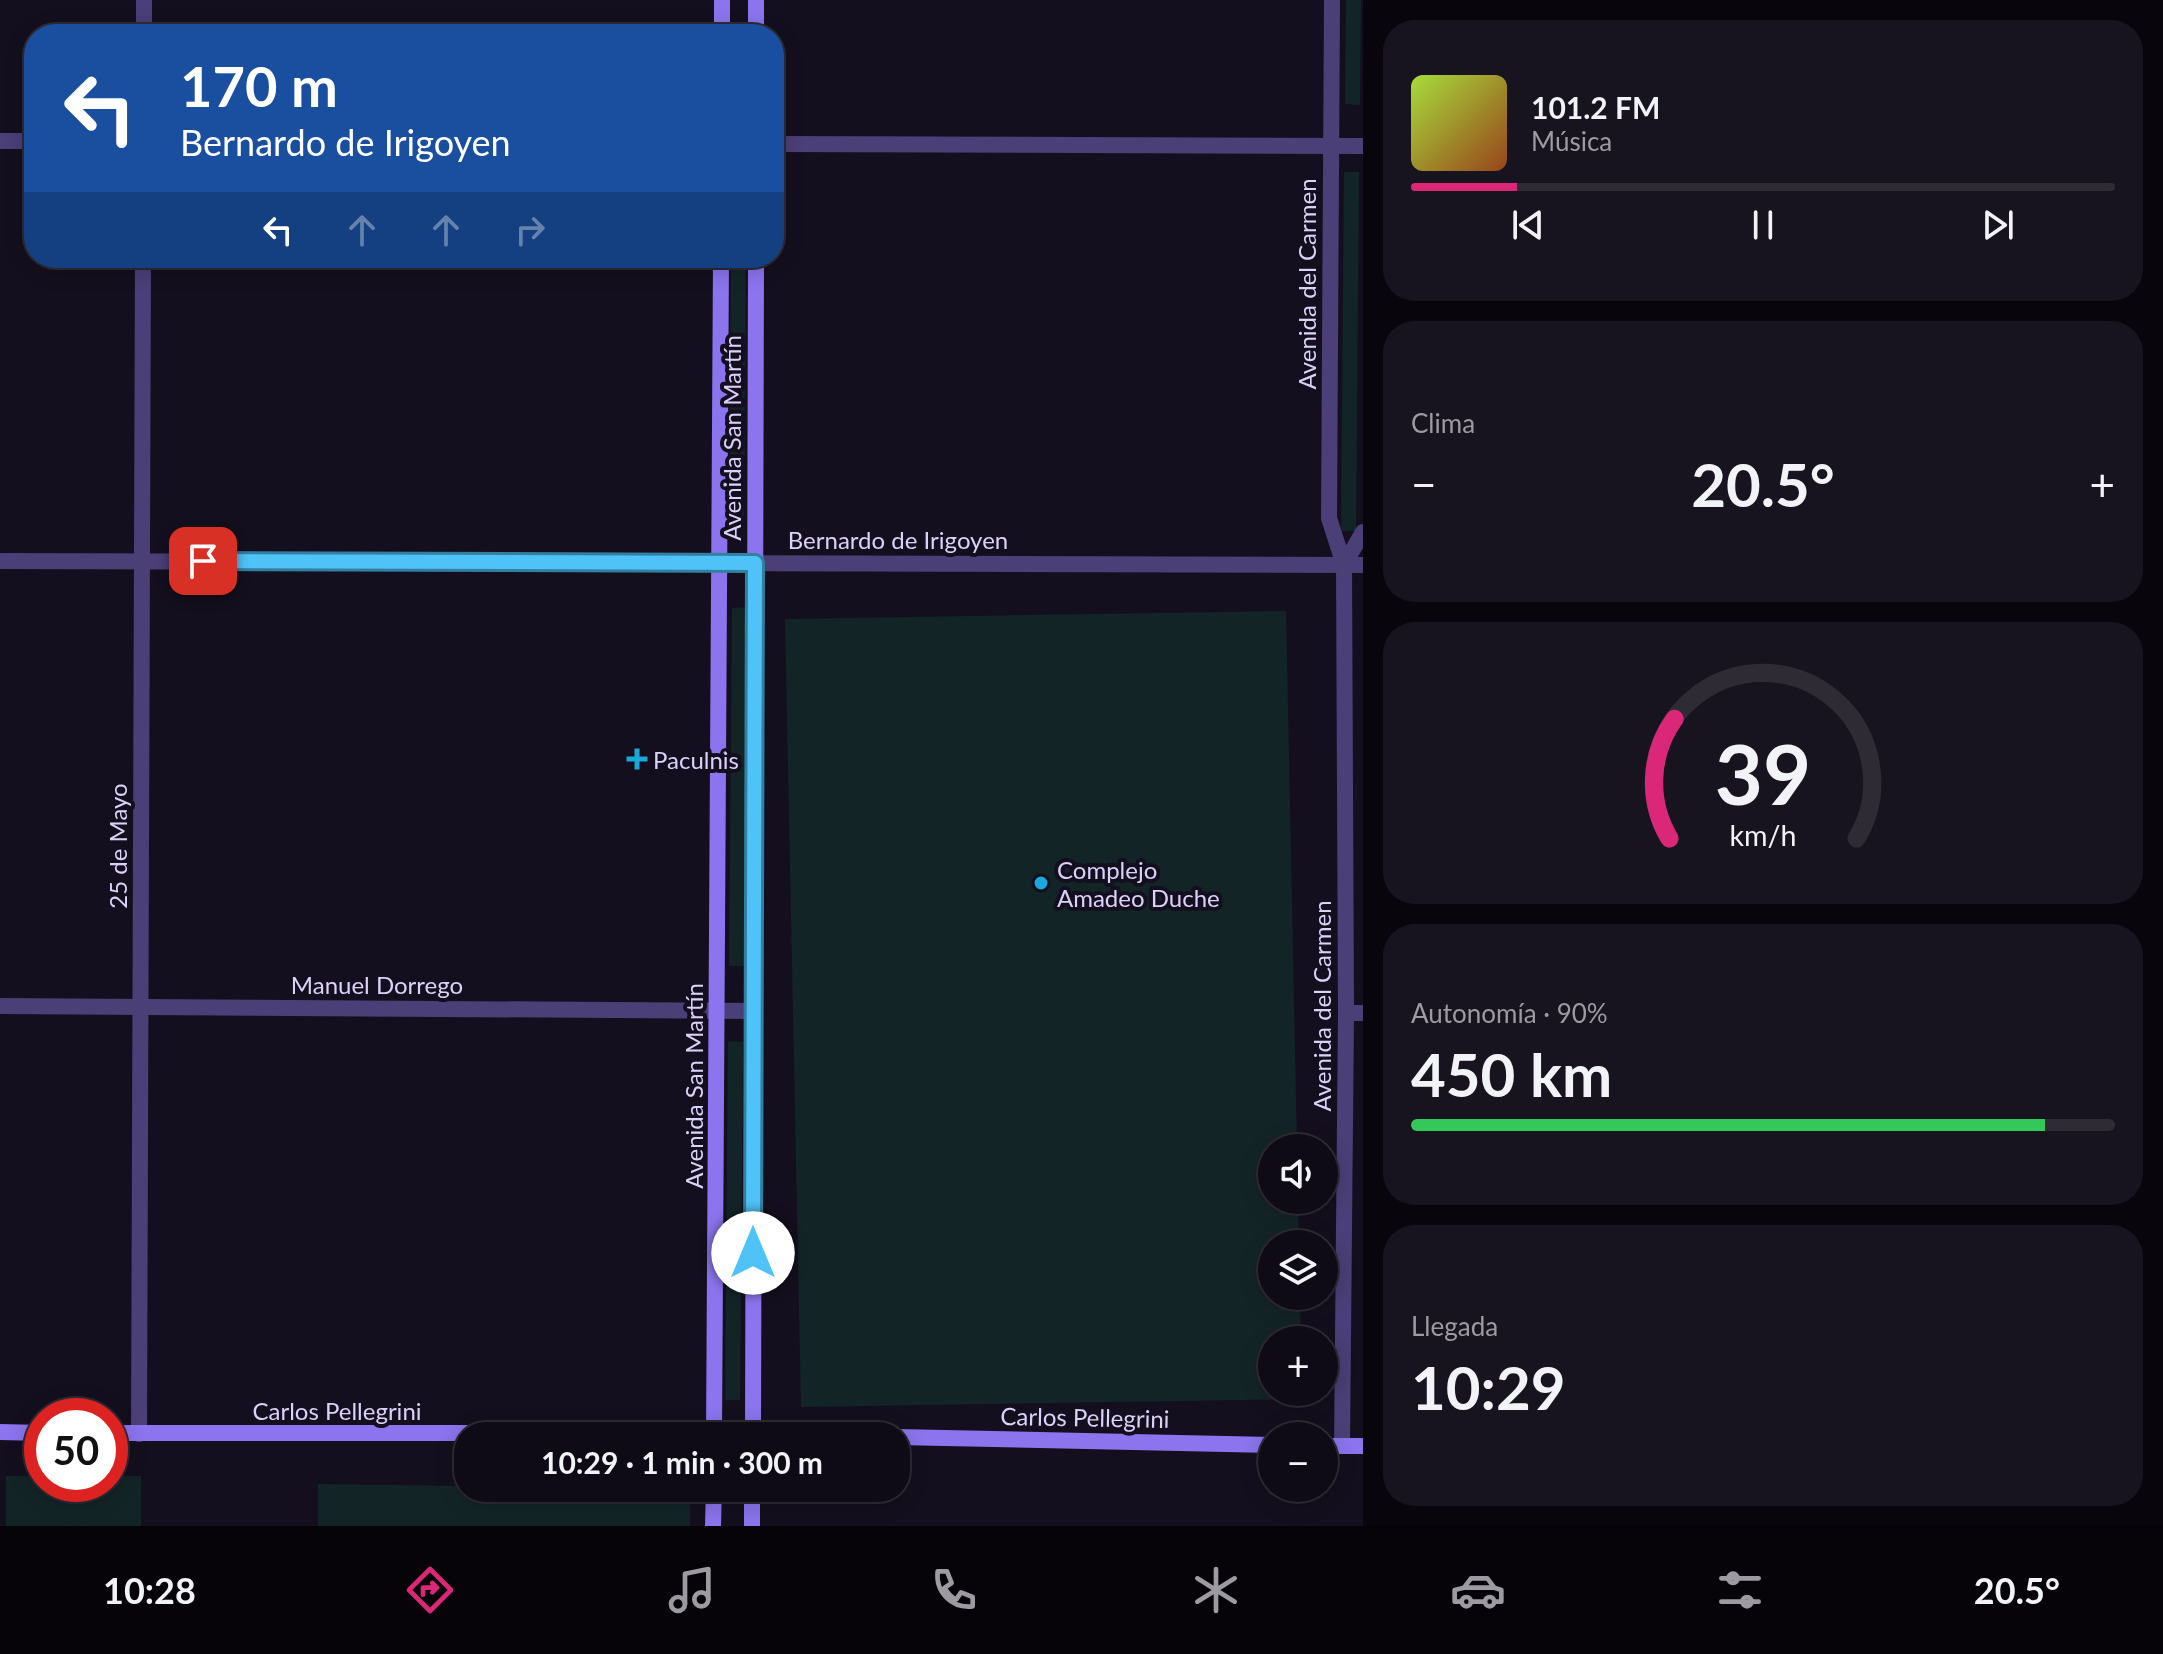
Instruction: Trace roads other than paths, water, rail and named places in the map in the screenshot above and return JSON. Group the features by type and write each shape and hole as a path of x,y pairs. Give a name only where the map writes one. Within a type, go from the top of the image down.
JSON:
{"main road":[{"path":"722,0 722,24"},
{"path":"756,0 756,24"},
{"name":"Avenida San Martín","path":"714,1422 721,268"},
{"name":"Avenida San Martín","path":"753,1422 756,268"},
{"path":"0,1432 24,1433"},
{"name":"Carlos Pellegrini","path":"128,1434 454,1435"},
{"name":"Carlos Pellegrini","path":"910,1437 1258,1445"},
{"path":"1338,1446 1363,1446"},
{"path":"713,1526 714,1502"},
{"path":"752,1502 752,1526"}],"street":[{"path":"144,0 144,24"},
{"name":"Avenida del Carmen","path":"1332,0 1329,518 1344,565 1354,1013 1342,1446"},
{"path":"0,141 24,141"},
{"path":"784,144 1363,146"},
{"name":"25 de Mayo","path":"139,1434 143,268"},
{"path":"1344,565 1363,532"},
{"name":"Bernardo de Irigoyen","path":"0,561 1363,565"},
{"name":"Manuel Dorrego","path":"0,1006 754,1011"}],"place":[{"name":"Paculnis","path":"637,759"},
{"name":"Complejo Amadeo Duche","path":"1041,883"}]}
